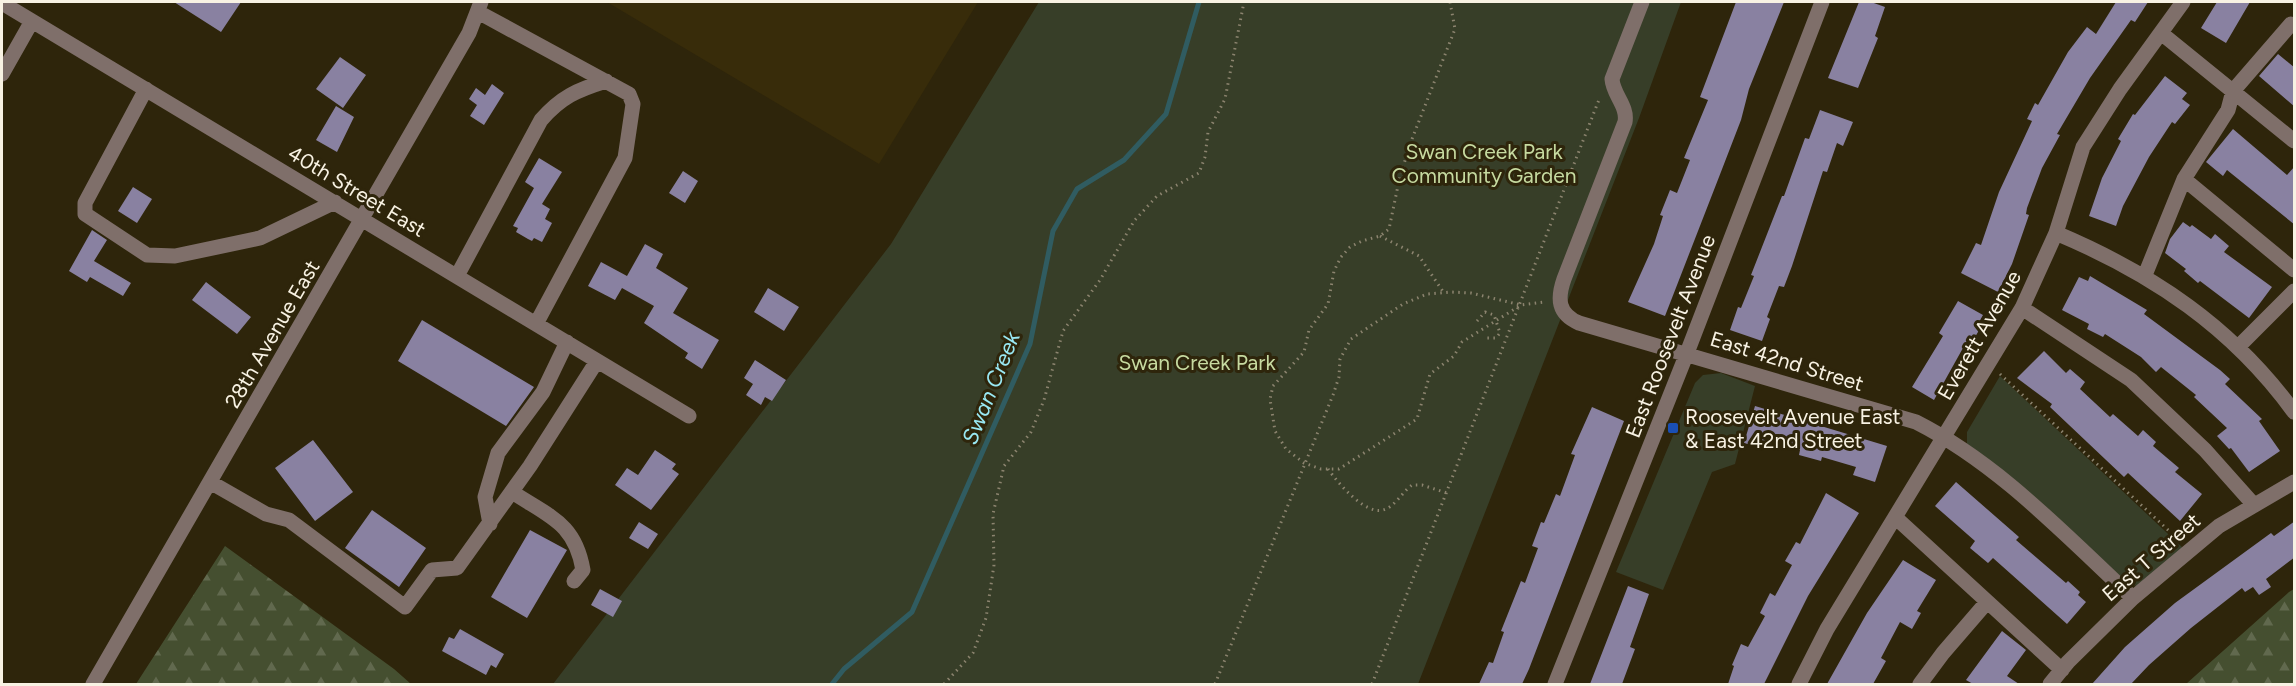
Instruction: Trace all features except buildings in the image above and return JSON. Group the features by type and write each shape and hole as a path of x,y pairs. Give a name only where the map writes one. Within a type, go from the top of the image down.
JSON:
{"street":[{"path":"1559,301 1564,279 1625,122 1626,114 1612,83 1613,75 1642,2"},
{"name":"East Roosevelt Avenue","path":"1555,684 1687,353 1822,2"},
{"name":"Everett Avenue","path":"1799,684 1827,629 2022,308 2056,233 2083,147 2183,2"},
{"name":"40th Street East","path":"7,4 689,416"},
{"path":"480,7 629,94 633,104 625,158 536,324"},
{"name":"28th Avenue East","path":"93,684 362,219 480,7"},
{"path":"2,74 32,21"},
{"path":"2145,276 2184,179 2229,110 2233,91 2291,24 2295,25"},
{"path":"2161,33 2295,141"},
{"path":"457,276 541,120 557,102 583,88 606,81"},
{"path":"146,89 85,203 85,214 124,242 147,255 175,256 239,244 282,229 335,202"},
{"path":"2184,179 2295,270"},
{"path":"2056,233 2123,262 2205,318 2271,380 2295,412"},
{"path":"2238,348 2295,291"},
{"name":"East 42nd Street","path":"1559,301 1563,312 1579,323 1916,422 1944,436 2010,485 2133,598"},
{"path":"2022,308 2131,380 2205,450 2254,505"},
{"path":"490,524 485,497 498,453 543,392 567,342"},
{"path":"210,482 266,514 290,520 405,607 432,570 458,568 512,492 597,361"},
{"name":"East T Street","path":"2050,684 2061,670 2133,598 2219,525 2295,482"},
{"path":"512,492 567,529 579,548 584,570 574,581"},
{"path":"1895,517 2061,670"},
{"path":"1920,684 1943,652 1987,602"}],"path":[{"path":"944,684 973,653 986,618 994,565 993,513 1004,466 1031,432 1044,400 1063,331 1100,280 1134,221 1157,196 1198,173 1205,157 1208,132 1225,99 1244,2"},
{"path":"1450,2 1455,29 1412,138 1400,176 1389,229 1380,237 1362,241 1350,247 1341,257 1334,271 1328,304 1310,330 1304,352 1273,386 1270,414 1275,431 1286,449 1304,464 1328,470 1339,469 1417,419 1430,374 1454,356 1462,342 1521,305"},
{"path":"1372,684 1521,305 1600,95 1613,75"},
{"path":"1380,237 1419,256 1444,293"},
{"path":"1215,684 1339,377 1340,359 1351,339 1403,304 1427,294 1471,293 1521,305 1559,301"},
{"path":"1477,321 1488,311 1497,320 1500,333 1496,338 1487,338"},
{"path":"1989,363 2190,550"},
{"path":"1328,470 1345,490 1370,509 1382,510 1392,505 1412,485 1422,485 1447,492"}],"shaded area":[{"path":"607,2 978,2 879,164"}],"green space":[{"name":"Swan Creek Park","path":"1039,2 1681,2 1639,118 1418,684 553,684 891,244"},
{"path":"1721,373 1755,386 1735,464 1712,472 1663,590 1616,572 1695,383 1703,375"},
{"path":"2000,376 2183,548 2138,586 2130,585 1967,444 1967,432"},
{"path":"225,546 394,669 411,684 136,684"},
{"path":"2294,589 2294,684 2186,684 2289,592"}],"waterway":[{"name":"Swan Creek","path":"832,684 844,669 912,612 1030,344 1053,231 1077,189 1124,160 1166,114 1199,2"}],"place":[{"name":"Roosevelt Avenue East & East 42nd Street","path":"1673,428"}],"park label":[{"name":"Swan Creek Park Community Garden","path":"1484,163"}]}
